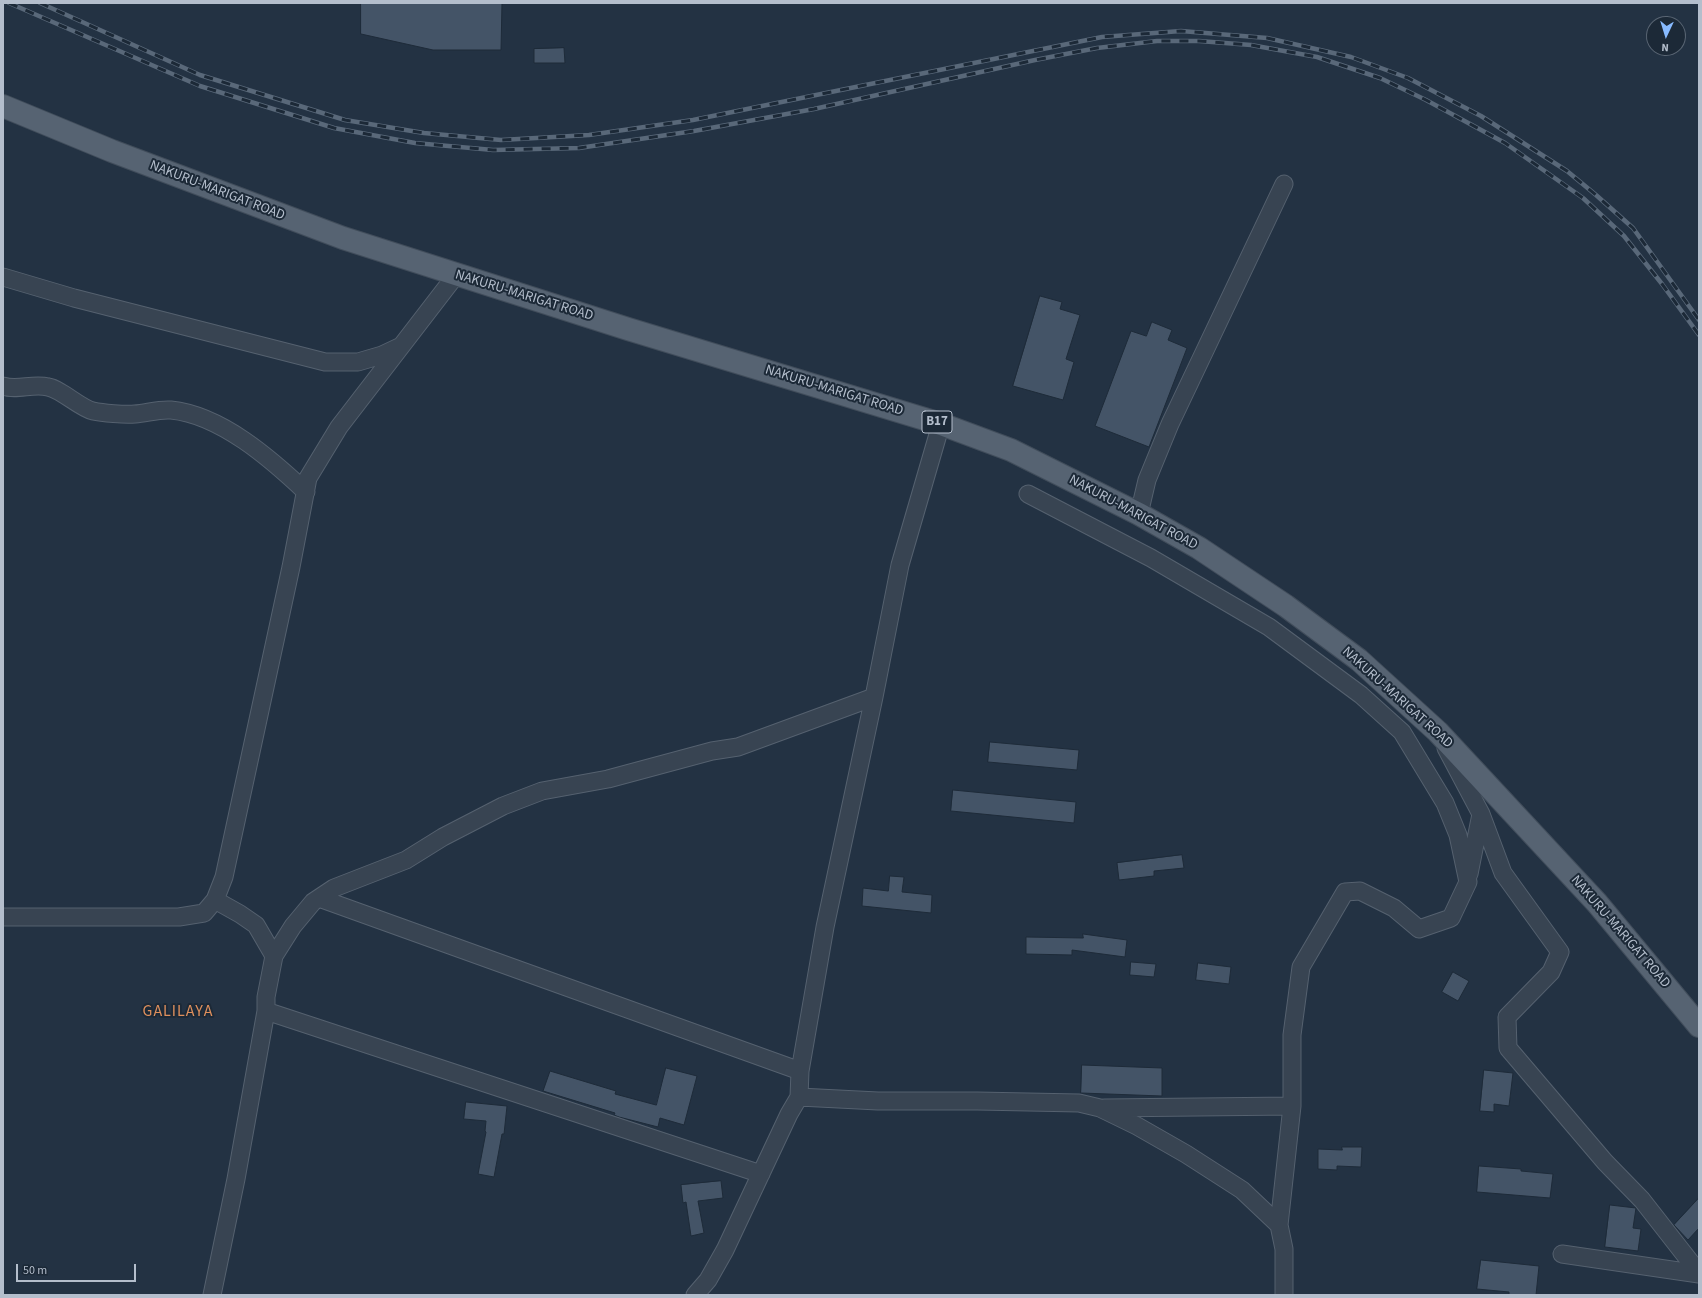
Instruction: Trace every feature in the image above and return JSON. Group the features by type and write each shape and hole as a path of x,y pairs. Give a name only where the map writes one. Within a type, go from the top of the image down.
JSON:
{"main road":[{"name":"NAKURU-MARIGAT ROAD","path":"3,106 112,151 343,238 456,275 941,424 1010,450 1139,514 1199,548 1286,606 1359,660 1438,732 1597,903 1699,1026"}],"street":[{"path":"1139,514 1147,480 1170,424 1284,184"},
{"path":"3,917 179,917 204,913 215,900 224,877 234,824 291,567 308,478 339,427 456,275"},
{"path":"3,277 74,298 325,362 358,362 382,355 401,345"},
{"path":"3,386 9,388 36,386 49,387 76,401 87,410 96,412 133,415 170,410 198,416 225,428 281,468 306,492"},
{"path":"695,1295 708,1280 725,1250 789,1114 799,1097 800,1071 825,927 874,697 900,565 941,424"},
{"path":"1028,494 1151,558 1269,627 1361,695 1402,732 1445,803 1458,835 1468,882"},
{"path":"212,1295 236,1179 266,1011 266,997 274,956 293,926 313,902 334,888 406,860 443,837 503,806 542,792 608,779 712,751 738,747 874,697"},
{"path":"1438,732 1481,814 1503,873 1560,952 1551,972 1508,1017 1508,1048 1605,1162 1642,1200 1699,1274"},
{"path":"1284,1295 1284,1249 1279,1225 1292,1106 1292,1035 1300,967 1345,892 1360,891 1394,908 1419,929 1451,918 1468,882 1481,814"},
{"path":"319,898 800,1071"},
{"path":"215,900 256,925 274,956"},
{"path":"266,1011 761,1174"},
{"path":"799,1097 878,1101 1080,1103 1100,1108 1143,1129 1242,1190 1279,1225"},
{"path":"1100,1108 1292,1106"},
{"path":"1562,1254 1699,1274"}],"building":[{"path":"361,3 502,3 501,50 433,50 361,34"},
{"path":"564,48 565,63 534,63 534,49"},
{"path":"1040,296 1062,302 1060,309 1080,315 1066,359 1074,362 1063,400 1013,386"},
{"path":"1152,322 1172,330 1168,340 1187,348 1149,447 1095,426 1131,331 1146,336"},
{"path":"990,742 1079,750 1077,770 988,762"},
{"path":"953,790 1076,802 1074,823 951,811"},
{"path":"1182,855 1184,868 1154,871 1154,876 1119,880 1117,863"},
{"path":"890,876 904,877 902,892 932,895 931,913 862,906 863,888 888,891"},
{"path":"1083,934 1127,940 1125,957 1072,950 1072,955 1026,954 1026,937 1083,938"},
{"path":"1131,962 1156,964 1154,977 1130,975"},
{"path":"1198,963 1231,967 1229,984 1196,980"},
{"path":"1453,972 1469,981 1458,1001 1442,992"},
{"path":"1082,1065 1162,1068 1162,1096 1081,1093"},
{"path":"666,1068 697,1076 684,1125 660,1118 658,1127 619,1117 614,1115 615,1113 543,1091 550,1071 616,1091 615,1094 656,1105"},
{"path":"1484,1070 1513,1073 1509,1106 1494,1104 1494,1112 1480,1111"},
{"path":"466,1102 507,1106 504,1134 502,1134 494,1177 478,1174 486,1132 486,1121 464,1119"},
{"path":"1342,1147 1362,1147 1361,1167 1337,1166 1337,1170 1318,1169 1318,1149 1342,1150"},
{"path":"1479,1166 1521,1169 1521,1171 1553,1174 1550,1198 1477,1192"},
{"path":"721,1181 723,1198 698,1201 704,1233 691,1236 686,1202 683,1203 681,1185"},
{"path":"1699,1198 1699,1228 1688,1240 1674,1225"},
{"path":"1610,1205 1636,1208 1633,1228 1641,1229 1638,1251 1605,1247"},
{"path":"1481,1260 1539,1266 1536,1295 1509,1295 1509,1292 1477,1289"}],"railway":[{"path":"9,3 200,86 334,128 415,143 493,150 579,148 694,131 814,109 1035,60 1097,48 1157,41 1199,41 1251,45 1317,57 1380,78 1426,100 1505,143 1583,198 1624,236 1662,284 1699,335"},
{"path":"40,3 200,75 345,120 424,133 501,140 589,135 693,120 1102,37 1181,31 1267,38 1351,57 1408,78 1481,116 1567,171 1633,228 1699,320"}],"district":[{"name":"GALILAYA","path":"178,1012"}]}
